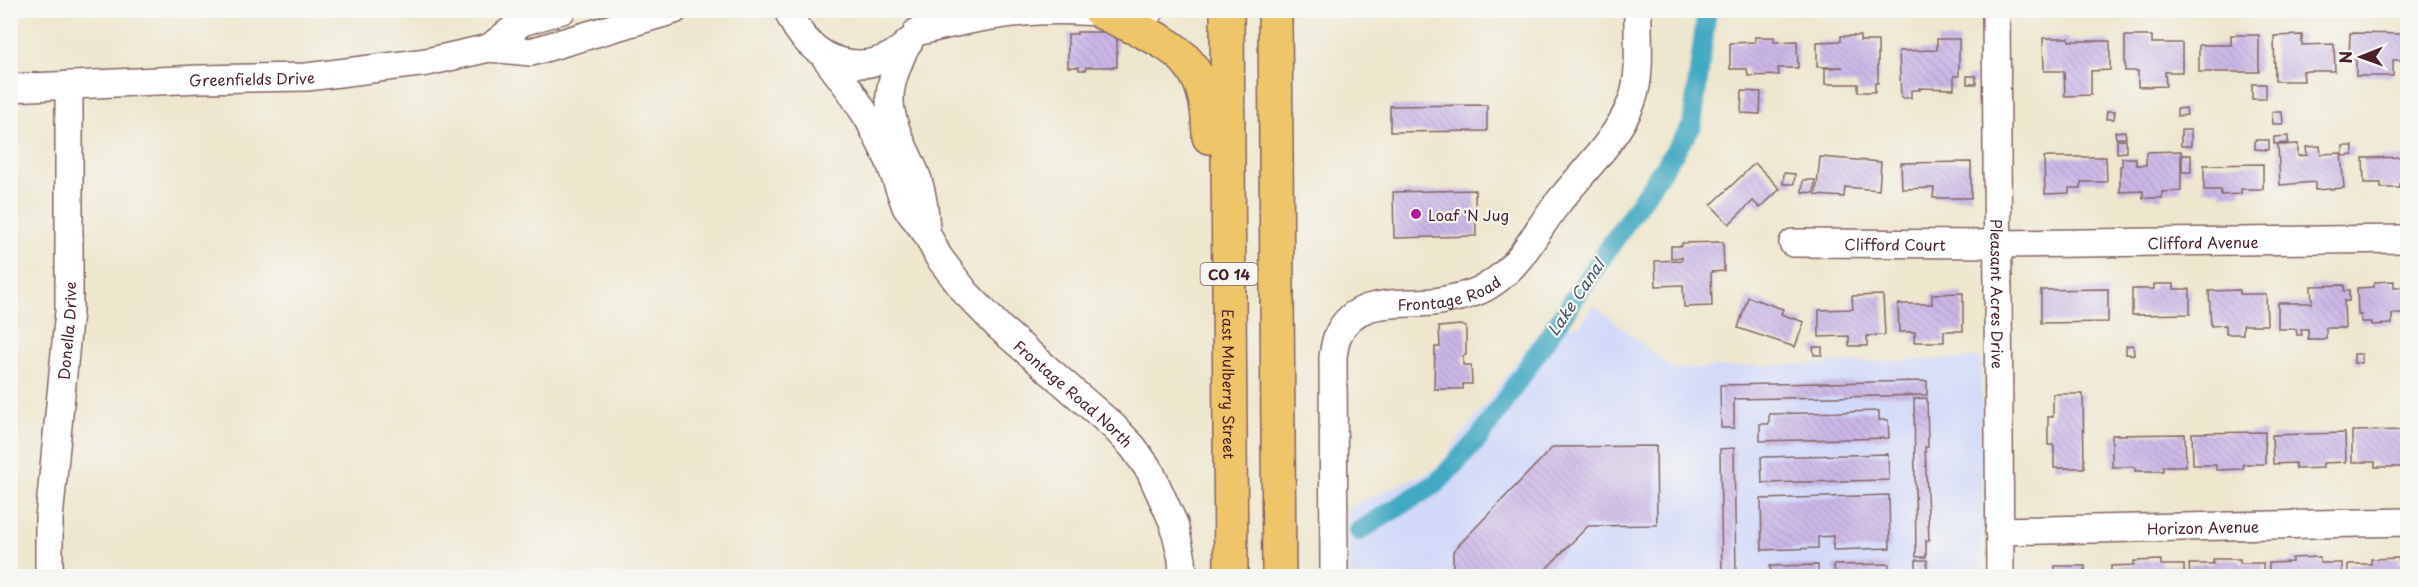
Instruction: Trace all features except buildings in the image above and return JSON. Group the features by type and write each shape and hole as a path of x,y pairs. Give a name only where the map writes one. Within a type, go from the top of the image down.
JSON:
{"highway":[{"name":"East Mulberry Street","path":"1227,10 1231,576"},
{"name":"CO 14","path":"1275,10 1279,576"},
{"path":"1101,12 1169,45 1186,60 1201,80 1208,122 1210,285 1229,364"}],"street":[{"path":"489,48 522,22 562,10"},
{"path":"489,48 531,52 674,10"},
{"path":"767,10 792,20 809,45 825,57 850,90 889,159 906,207 927,234"},
{"path":"825,57 844,63 864,64 879,61 916,29 978,18 1041,11 1144,13 1151,10"},
{"name":"Frontage Road","path":"1334,576 1333,357 1337,335 1358,312 1372,306 1439,301 1479,291 1492,284 1520,260 1555,206 1617,131 1632,101 1637,81 1638,10"},
{"name":"Pleasant Acres Drive","path":"1996,10 2000,576"},
{"path":"916,29 891,85 890,101 895,127 918,180 923,199 927,234"},
{"name":"Greenfields Drive","path":"10,88 307,77 427,62 489,48"},
{"name":"Donella Drive","path":"49,576 49,519 69,311 69,85"},
{"name":"Frontage Road North","path":"927,234 938,256 974,302 1008,335 1113,426 1133,447 1159,489 1174,524 1183,576"},
{"name":"Clifford Avenue","path":"1996,244 2408,239"},
{"name":"Clifford Court","path":"1793,243 1996,244"},
{"name":"Horizon Avenue","path":"1999,531 2408,522"}],"shaded area":[{"path":"1594,305 1673,369 1981,358 1983,576 1349,576 1347,508 1437,468 1542,327 1579,326"}],"waterway":[{"name":"Lake Canal","path":"1359,531 1437,483 1479,438 1692,126 1707,10"}],"place":[{"name":"Loaf 'N Jug","path":"1416,214"}]}
